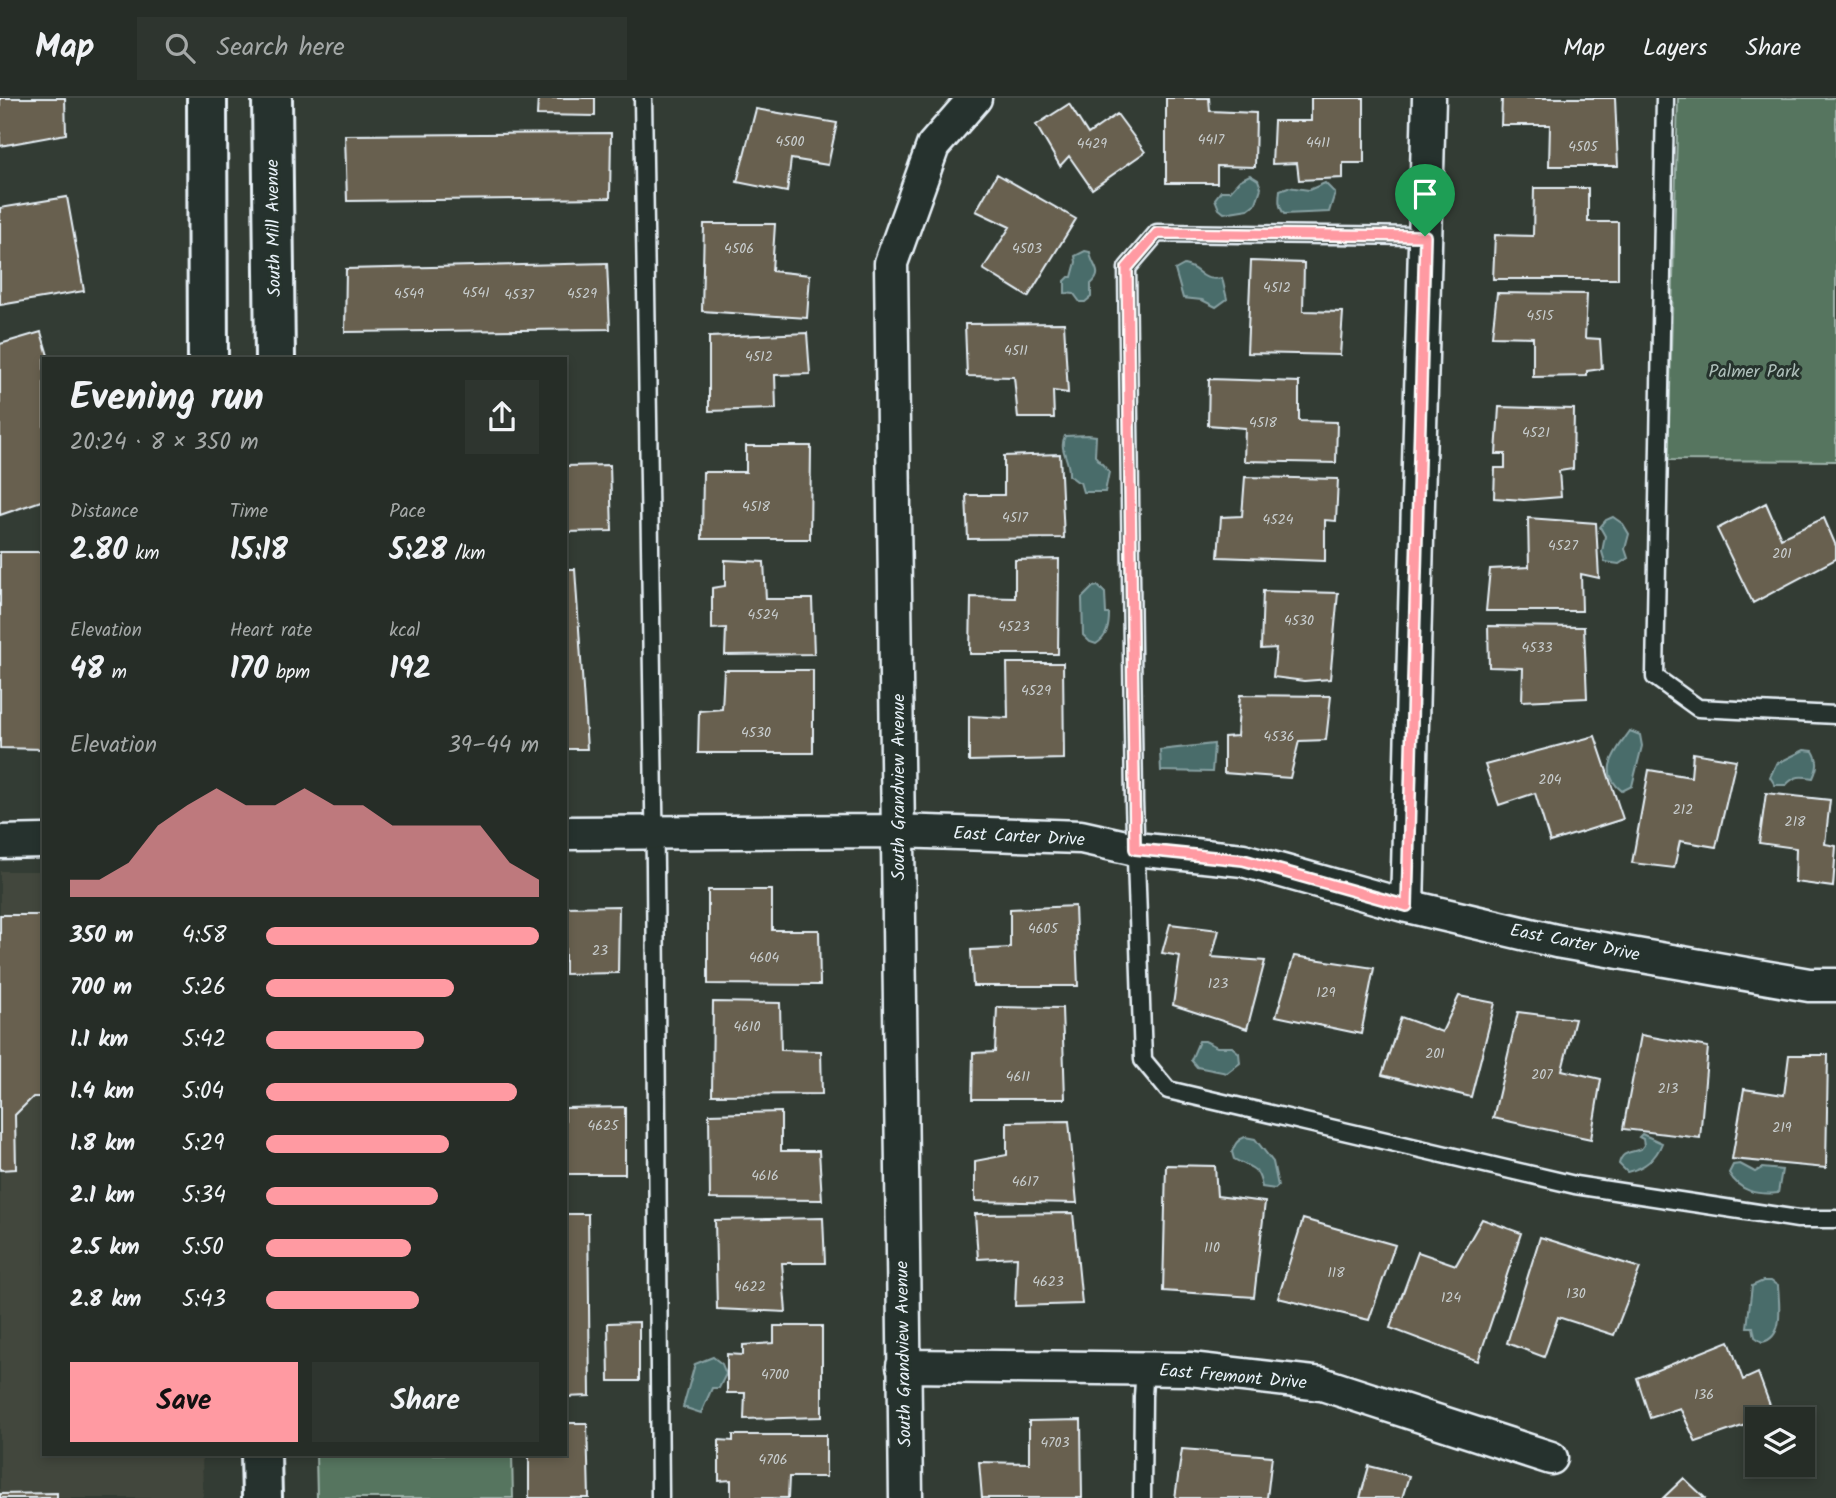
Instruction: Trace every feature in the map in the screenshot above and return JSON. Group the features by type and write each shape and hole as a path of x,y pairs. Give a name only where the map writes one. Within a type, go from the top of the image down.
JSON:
{"main road":[{"path":"206,98 208,357"},
{"name":"South Mill Avenue","path":"272,98 275,357"},
{"path":"261,1456 262,1498"}],"street":[{"name":"South Grandview Avenue","path":"906,1498 891,263 933,146 975,98"},
{"path":"1407,906 1429,98"},
{"name":"East Carter Drive","path":"567,833 897,831 1081,838 1135,849 1243,860 1407,906 1556,941 1809,985 1836,985"},
{"path":"0,842 42,841"},
{"name":"East Fremont Drive","path":"903,1366 1190,1369 1322,1384 1551,1458"}],"lane":[{"path":"643,98 660,1498"},
{"path":"1665,98 1655,677 1699,708 1836,715"},
{"path":"1425,236 1157,233 1127,268 1135,849 1143,1060 1168,1090 1575,1185 1798,1219 1836,1219"},
{"path":"1142,1498 1145,1368"}],"shaded area":[{"path":"0,871 42,871 42,1456 202,1456 203,1498 0,1498"}],"green space":[{"name":"Palmer Park","path":"1678,98 1836,98 1836,461 1668,460"},
{"path":"316,1456 512,1456 513,1498 317,1498"}],"water":[{"path":"1250,175 1258,180 1261,188 1256,203 1248,209 1224,213 1215,199 1221,191 1230,191 1240,180"},
{"path":"1325,183 1335,193 1329,212 1284,214 1279,199 1280,190 1288,187 1309,190"},
{"path":"1085,251 1090,252 1097,276 1091,284 1091,297 1080,302 1074,294 1065,293 1065,281 1072,277 1075,256"},
{"path":"1184,265 1208,278 1222,278 1227,299 1216,307 1202,300 1183,298 1175,270"},
{"path":"1065,436 1096,436 1095,456 1109,472 1105,492 1083,492 1080,482 1069,475 1063,450"},
{"path":"1613,517 1623,524 1629,534 1625,549 1628,558 1619,564 1605,562 1602,552 1605,536 1600,527"},
{"path":"1098,586 1105,593 1106,614 1109,614 1109,619 1105,635 1096,644 1083,635 1082,598 1093,587"},
{"path":"1630,731 1640,735 1642,746 1632,786 1622,791 1610,776 1610,768 1615,753"},
{"path":"1214,744 1212,772 1161,771 1160,750"},
{"path":"1804,750 1813,751 1817,761 1813,778 1798,777 1786,785 1775,785 1770,777 1776,764"},
{"path":"1199,1041 1217,1047 1232,1047 1239,1053 1240,1063 1227,1073 1197,1067 1191,1060"},
{"path":"1642,1134 1662,1143 1649,1162 1627,1172 1619,1164 1620,1160 1627,1153 1641,1149 1644,1145 1643,1139 1639,1137"},
{"path":"1245,1137 1255,1139 1273,1162 1278,1186 1275,1189 1262,1187 1256,1171 1234,1159 1234,1147"},
{"path":"1740,1164 1755,1172 1762,1168 1782,1170 1778,1193 1756,1193 1738,1184 1729,1173 1733,1165"},
{"path":"1771,1281 1778,1286 1779,1319 1774,1334 1762,1342 1755,1337 1753,1327 1747,1327 1752,1286"},
{"path":"713,1357 722,1364 726,1374 719,1388 712,1388 701,1413 683,1407 695,1364"}],"building":[{"path":"0,98 65,98 66,134 0,146"},
{"path":"538,98 595,98 595,116 537,115"},
{"path":"1166,98 1209,98 1210,111 1256,113 1255,167 1217,166 1217,183 1166,183"},
{"path":"1311,98 1364,98 1364,163 1343,163 1343,178 1299,180 1297,163 1272,164 1274,121 1311,121"},
{"path":"1502,98 1615,98 1618,166 1549,166 1550,125 1501,125"},
{"path":"1069,104 1088,134 1117,114 1145,152 1092,189 1069,156 1060,166 1036,125"},
{"path":"756,109 837,123 828,165 791,159 787,192 737,182"},
{"path":"611,133 610,198 347,201 345,135"},
{"path":"997,174 1076,219 1028,297 983,269 1010,227 976,211"},
{"path":"1534,188 1588,188 1588,222 1618,222 1618,279 1493,279 1495,235 1533,236"},
{"path":"67,197 84,291 0,305 0,208"},
{"path":"704,224 775,224 772,271 810,275 807,318 702,311"},
{"path":"1251,261 1304,263 1303,311 1343,312 1340,355 1247,353"},
{"path":"607,263 610,329 345,332 346,269"},
{"path":"1497,293 1587,294 1585,338 1600,339 1602,369 1587,371 1587,376 1533,377 1533,337 1492,336"},
{"path":"1064,323 1068,393 1053,391 1054,418 1018,418 1014,377 967,376 965,324"},
{"path":"41,332 48,357 42,357 42,501 0,515 0,344"},
{"path":"807,333 810,374 775,375 776,409 709,411 709,337"},
{"path":"1209,379 1299,382 1299,421 1337,422 1336,463 1244,461 1245,428 1208,425"},
{"path":"1499,407 1574,409 1573,469 1559,471 1561,497 1524,500 1494,498 1495,468 1505,468 1505,454 1496,454"},
{"path":"746,446 811,446 810,539 702,539 703,472 746,472"},
{"path":"1060,454 1064,538 968,539 966,495 1004,495 1004,456"},
{"path":"610,465 612,531 567,532 567,466"},
{"path":"1245,477 1338,479 1336,521 1325,520 1325,561 1218,557 1221,517 1242,516"},
{"path":"1766,503 1781,538 1824,518 1836,546 1836,559 1753,603 1717,529"},
{"path":"1528,518 1596,523 1599,578 1581,574 1582,611 1486,611 1490,569 1529,567"},
{"path":"0,552 42,552 42,749 0,748"},
{"path":"1059,559 1058,654 970,654 971,597 1015,598 1015,560"},
{"path":"725,560 764,562 766,599 812,599 814,654 725,655 726,628 712,629 712,588 725,586"},
{"path":"567,569 575,569 587,749 567,749"},
{"path":"1263,591 1338,593 1330,679 1304,681 1273,677 1276,648 1261,649"},
{"path":"1488,626 1584,627 1587,698 1522,701 1523,668 1489,667"},
{"path":"1007,663 1063,663 1064,759 969,761 969,716 1008,718"},
{"path":"724,670 813,670 813,753 698,753 699,711 722,709"},
{"path":"1240,695 1331,696 1326,740 1299,741 1290,778 1224,773 1224,737 1237,736"},
{"path":"1595,736 1623,819 1550,842 1535,793 1499,805 1485,765"},
{"path":"1693,753 1736,760 1716,847 1680,841 1674,868 1632,863 1649,770 1691,777"},
{"path":"1766,793 1830,800 1825,844 1836,846 1833,887 1795,882 1796,848 1759,843"},
{"path":"708,890 772,890 772,930 819,930 820,985 708,984"},
{"path":"619,906 618,973 567,974 567,907"},
{"path":"1075,906 1078,986 973,986 971,950 1010,948 1010,909"},
{"path":"0,915 42,915 42,1097 33,1097 15,1115 16,1169 0,1170"},
{"path":"1170,924 1219,930 1212,957 1265,961 1247,1029 1173,1005 1180,956 1162,953"},
{"path":"1294,956 1374,968 1361,1034 1276,1016"},
{"path":"1459,996 1495,1003 1471,1097 1382,1075 1401,1017 1442,1032"},
{"path":"713,1002 780,1003 781,1050 821,1051 822,1094 712,1095"},
{"path":"997,1007 1062,1008 1065,1099 972,1099 973,1053 995,1052"},
{"path":"1518,1012 1575,1019 1562,1070 1601,1079 1591,1139 1493,1118"},
{"path":"1641,1035 1708,1047 1700,1138 1623,1129"},
{"path":"1789,1055 1828,1055 1826,1168 1732,1159 1744,1089 1784,1095"},
{"path":"625,1107 625,1174 567,1174 567,1108"},
{"path":"781,1112 781,1151 819,1151 822,1200 710,1199 709,1114"},
{"path":"1069,1121 1077,1203 975,1201 975,1161 1007,1155 1007,1122"},
{"path":"1166,1165 1215,1166 1217,1196 1265,1202 1254,1297 1163,1291"},
{"path":"1073,1213 1082,1304 1015,1306 1017,1257 978,1259 975,1214"},
{"path":"567,1214 588,1214 590,1396 567,1397"},
{"path":"823,1218 825,1263 782,1263 786,1312 717,1309 715,1220"},
{"path":"1303,1219 1395,1245 1369,1320 1278,1298"},
{"path":"1482,1219 1521,1233 1478,1361 1390,1328 1418,1252 1456,1265"},
{"path":"1540,1237 1640,1268 1614,1335 1558,1317 1544,1357 1507,1343"},
{"path":"639,1322 639,1381 609,1381 608,1323"},
{"path":"774,1326 822,1326 822,1417 744,1419 745,1393 727,1393 727,1354 743,1355 743,1345 774,1343"},
{"path":"1729,1341 1743,1380 1758,1373 1771,1407 1745,1407 1745,1425 1696,1442 1680,1408 1650,1418 1637,1378"},
{"path":"1081,1420 1082,1498 982,1498 979,1462 1029,1463 1029,1421"},
{"path":"567,1423 587,1423 589,1498 529,1498 529,1456 567,1456"},
{"path":"733,1435 826,1435 826,1477 789,1477 788,1498 731,1498 731,1480 719,1481 719,1440 733,1441"},
{"path":"1182,1449 1272,1456 1267,1498 1175,1498"},
{"path":"1369,1466 1409,1476 1402,1498 1360,1498"},
{"path":"1684,1478 1705,1498 1663,1498"},
{"path":"57,1493 57,1498 0,1498 0,1494"}],"route":[{"path":"1157,233 1425,236 1407,906 1243,860 1135,849 1127,268 1157,233"}]}
